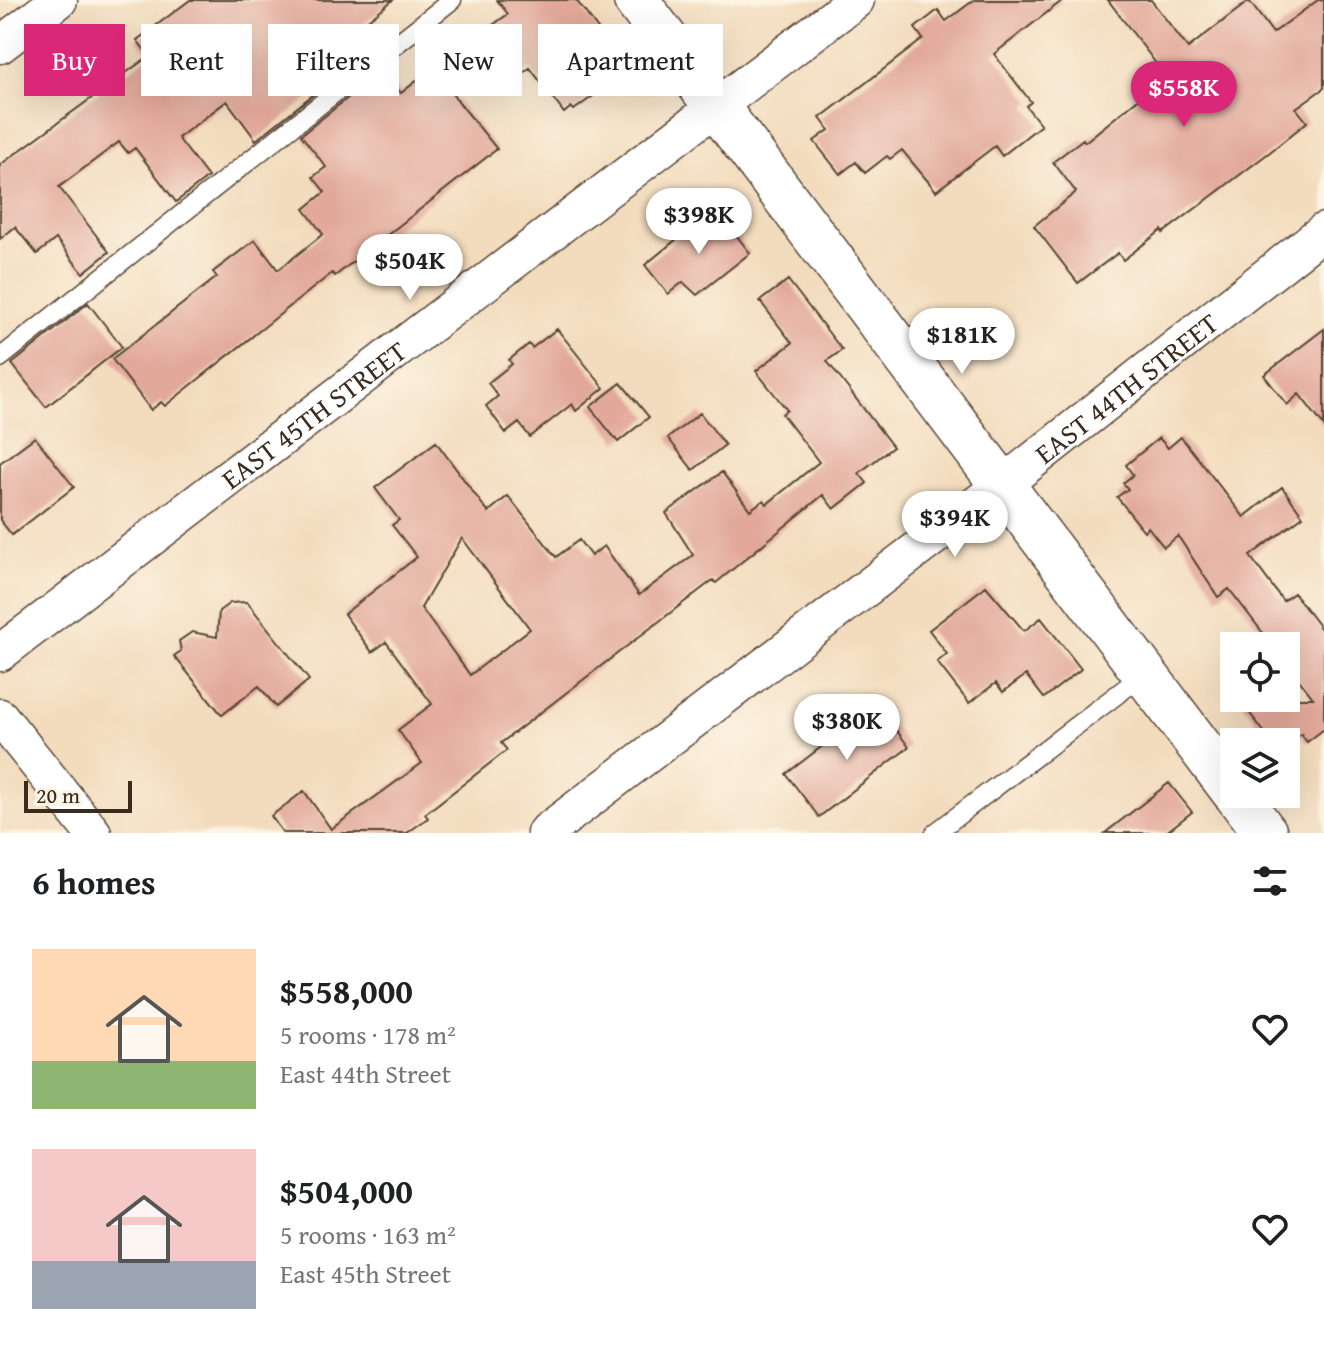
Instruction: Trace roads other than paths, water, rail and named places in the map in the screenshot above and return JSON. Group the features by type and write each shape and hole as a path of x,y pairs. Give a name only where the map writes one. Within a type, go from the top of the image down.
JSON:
{"street":[{"path":"0,45 59,0"},
{"path":"636,0 1220,773"},
{"name":"EAST 45TH STREET","path":"0,653 856,0"},
{"name":"EAST 44TH STREET","path":"545,833 1002,485 1324,231"},
{"path":"0,717 93,833"},
{"path":"1246,808 1265,833"}],"lane":[{"path":"0,358 452,0"},
{"path":"935,833 1144,674"}]}
